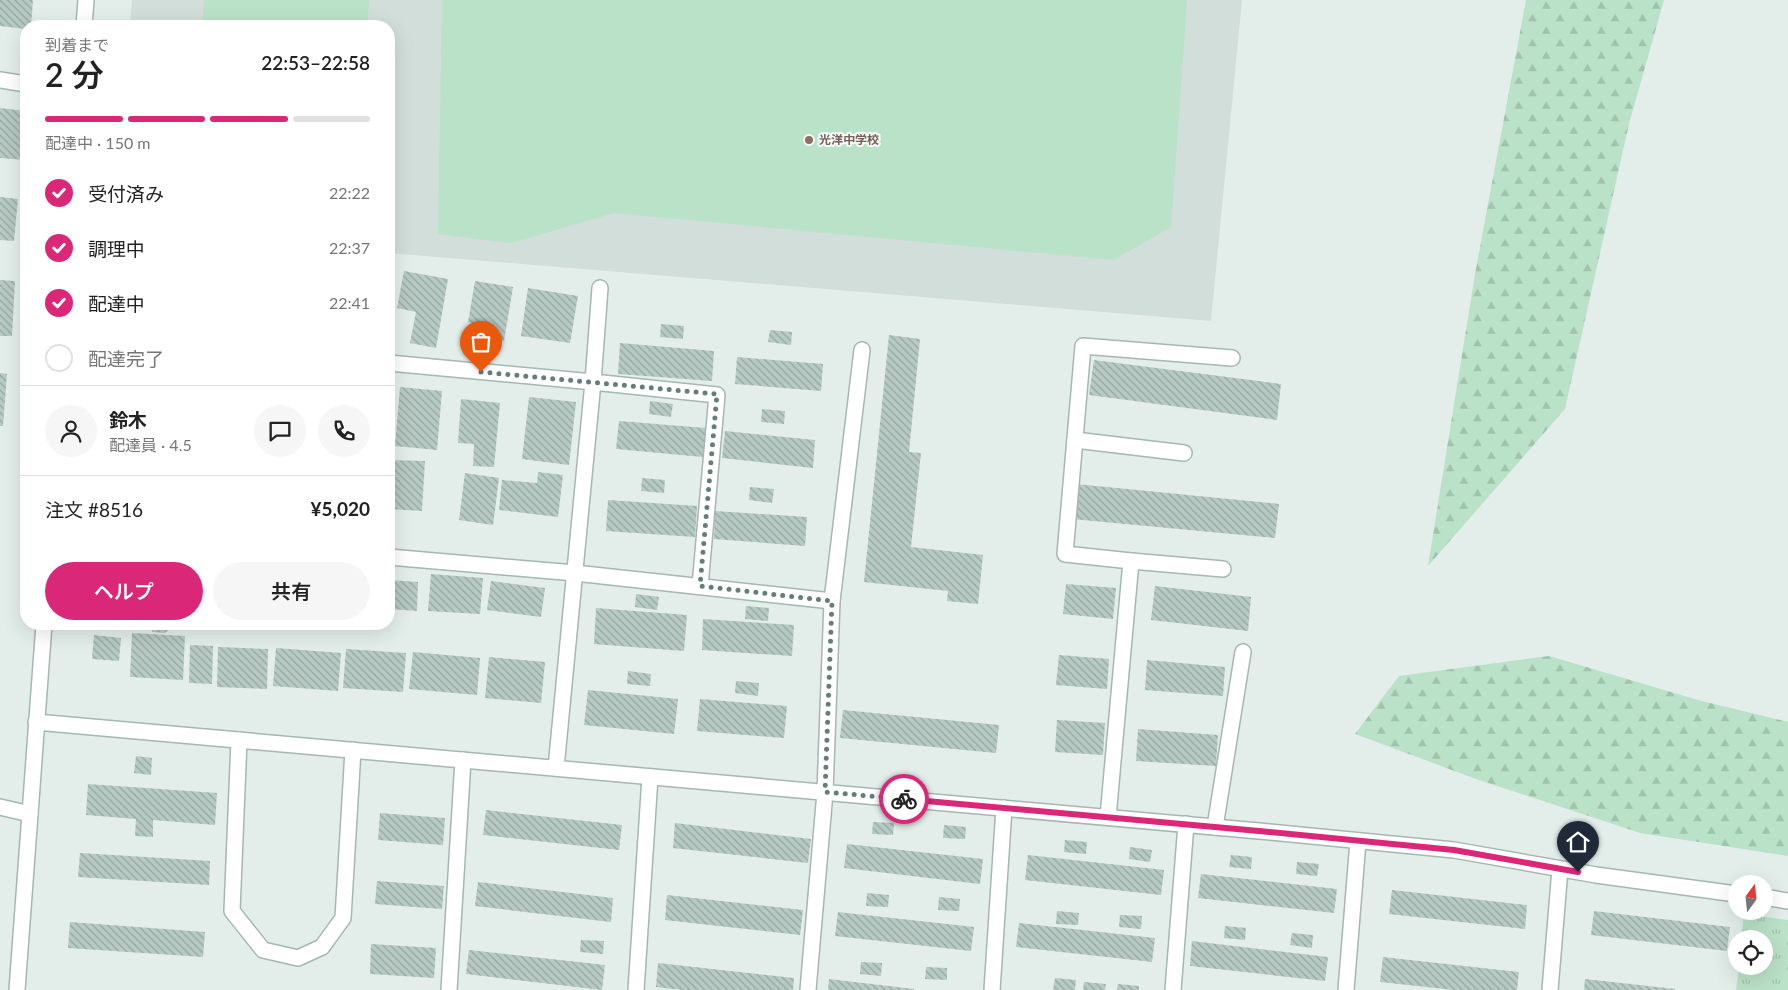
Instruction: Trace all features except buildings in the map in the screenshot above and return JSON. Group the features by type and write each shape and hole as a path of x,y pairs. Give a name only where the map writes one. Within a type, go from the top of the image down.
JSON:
{"street":[{"path":"84,20 86,0"},
{"path":"0,80 20,83"},
{"path":"556,768 593,382 600,288"},
{"path":"1223,569 1065,554 1083,346 1232,358"},
{"path":"808,990 825,792 832,601 862,350"},
{"path":"395,364 717,394 700,586"},
{"path":"1075,440 1184,453"},
{"path":"395,558 575,573 832,601"},
{"path":"1108,817 1131,561"},
{"path":"16,990 44,630"},
{"path":"1215,827 1243,652"},
{"path":"36,722 1186,824 1454,850 1596,876 1728,893"},
{"path":"238,740 232,911 263,950 298,958 322,947 342,918 353,750"},
{"path":"449,990 464,760"},
{"path":"636,990 650,777"},
{"path":"0,807 30,814"},
{"path":"992,990 1004,808"},
{"path":"1173,990 1186,824"},
{"path":"1346,990 1358,841"},
{"path":"1550,990 1560,869"},
{"path":"1773,899 1788,901"}],"shaded area":[{"name":"光洋中学校","path":"132,0 1242,0 1211,321 395,253 395,20 130,20"}],"green space":[{"path":"204,0 369,0 367,20 202,20"},
{"name":"光洋中学校","path":"442,0 1187,0 1171,227 1114,260 614,213 511,243 438,234"},
{"path":"1526,0 1664,0 1629,124 1565,409 1428,566 1475,274"},
{"path":"1549,656 1698,700 1788,722 1788,856 1640,833 1476,779 1355,734 1399,676"},
{"path":"1773,918 1788,920 1788,990 1736,990 1738,975 1773,975 1773,930 1742,930 1743,920 1773,920"}],"way so far":[{"path":"481,372 717,394 700,586 832,601 825,792 904,799"}],"place":[{"name":"光洋中学校","path":"809,140"}],"route":[{"path":"904,799 1454,850 1578,872"}]}
